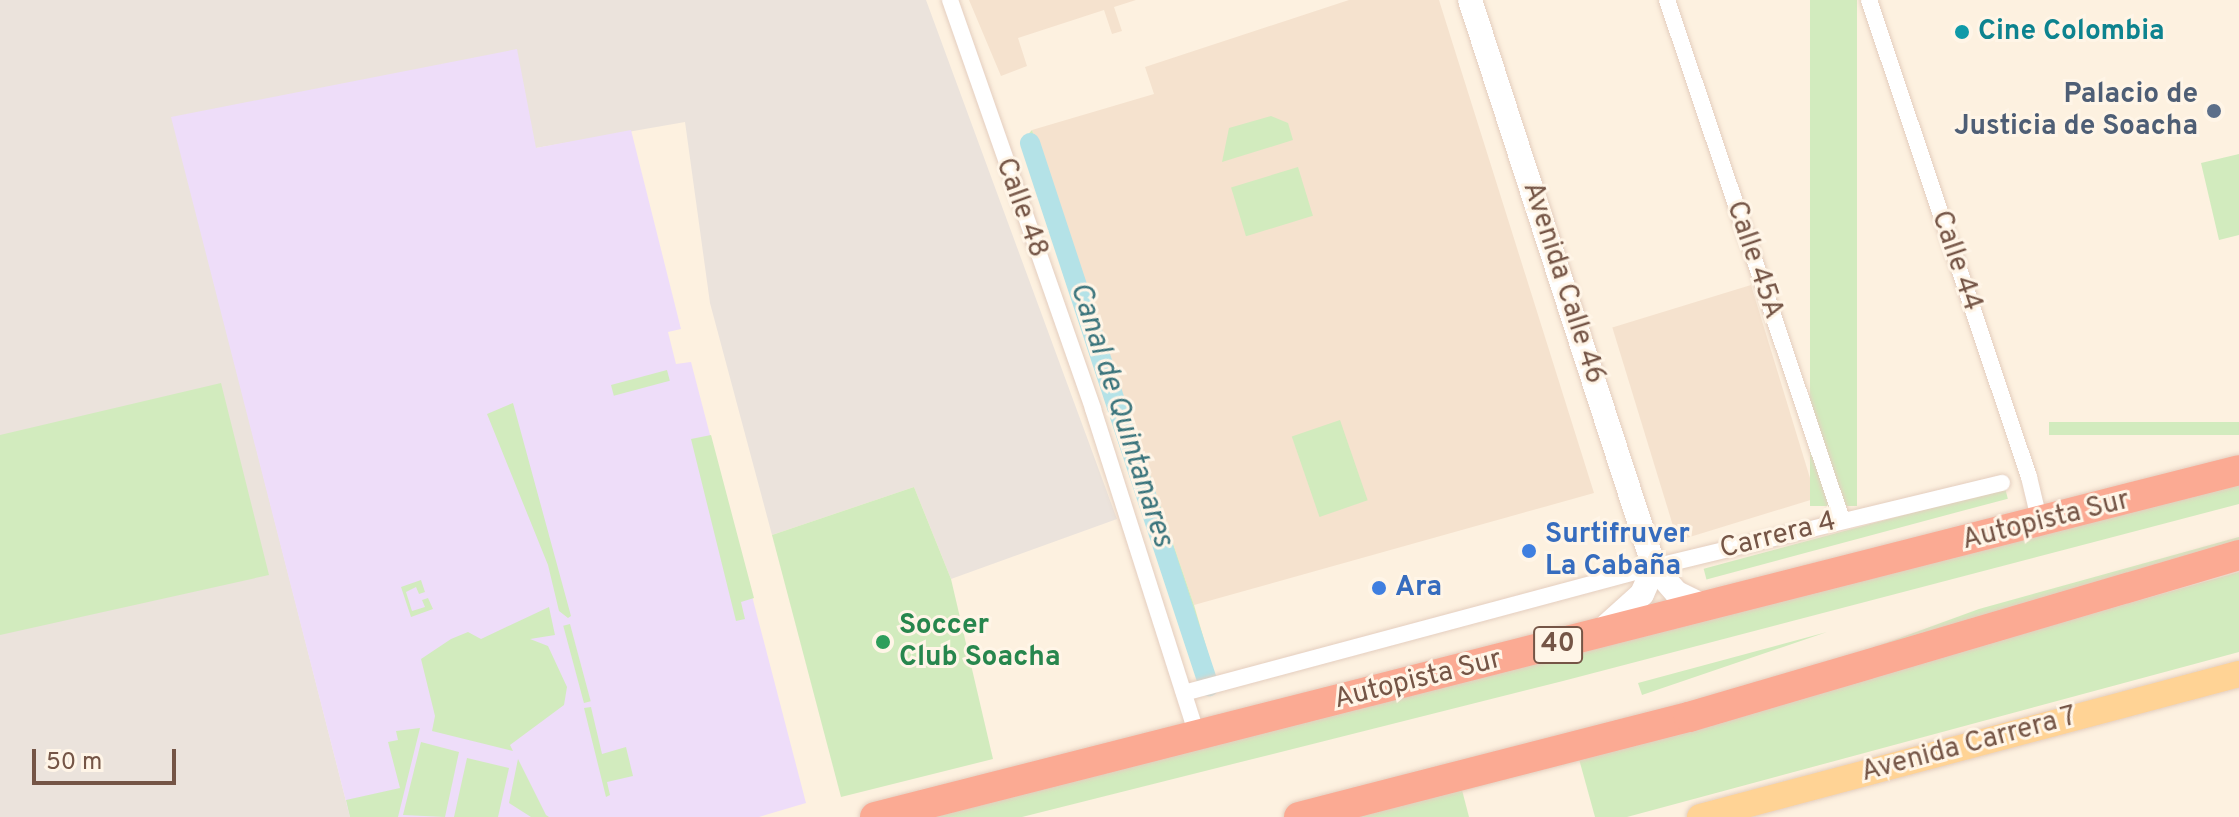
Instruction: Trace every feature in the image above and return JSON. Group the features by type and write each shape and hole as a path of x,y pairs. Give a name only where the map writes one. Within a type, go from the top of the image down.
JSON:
{"highway":[{"name":"Autopista Sur","path":"875,817 1593,637 2239,470"},
{"path":"1299,817 1689,717 2239,555"}],"main road":[{"name":"Avenida Calle 46","path":"1470,0 1654,567"},
{"path":"1593,637 1642,594 1654,567 1677,593 1706,607"},
{"name":"Avenida Carrera 7","path":"1700,817 2239,674"}],"street":[{"name":"Calle 48","path":"950,0 1093,409 1197,734"},
{"name":"Calle 45A","path":"1667,0 1842,520"},
{"name":"Calle 44","path":"1869,0 2027,469 2040,523"},
{"name":"Carrera 4","path":"1184,693 1654,567 2002,483"}],"shaded area":[{"path":"0,0 926,0 1117,519 951,579 914,487 772,535 710,303 685,122 536,148 172,117 350,817 0,817"},
{"path":"969,0 1136,0 1114,7 1122,31 1112,34 1104,10 1018,38 1027,66 1001,76"},
{"path":"1349,0 1439,0 1594,493 1194,605 1032,130 1154,94 1145,67"},
{"path":"517,49 536,148 631,130 681,329 668,332 676,364 691,362 806,803 759,817 350,817 171,117"},
{"path":"1751,285 1816,498 1678,541 1612,327"}],"green space":[{"path":"1810,0 1857,0 1857,506 1810,506"},
{"path":"1271,116 1288,123 1293,140 1222,162 1229,128"},
{"path":"1032,130 1194,605 1217,684 1200,688 1021,142"},
{"path":"2239,154 2239,235 2219,240 2201,163"},
{"path":"1298,167 1313,216 1246,236 1231,187"},
{"path":"667,370 670,381 614,396 611,385"},
{"path":"221,383 269,575 0,635 0,435"},
{"path":"513,403 571,616 568,618 559,611 548,565 487,414"},
{"path":"1340,420 1368,500 1319,517 1292,437"},
{"path":"2049,422 2239,422 2239,435 2049,435"},
{"path":"711,435 754,598 741,602 745,619 736,621 691,439"},
{"path":"2239,484 2239,504 1563,681 1022,817 929,817"},
{"name":"Soccer Club Soacha","path":"914,487 951,579 993,759 841,797 772,535"},
{"path":"2005,488 2008,499 1706,579 1704,569"},
{"path":"2239,537 2239,546 1856,654 1979,609"},
{"path":"2239,572 2239,652 1627,817 1595,817 1579,759"},
{"path":"421,580 425,592 419,594 416,587 406,592 412,611 425,607 422,600 428,598 433,609 411,617 401,587"},
{"path":"549,607 555,635 530,639 548,646 567,687 564,705 510,745 513,751 432,731 435,716 421,659 468,632 481,639"},
{"path":"570,624 591,701 584,703 563,626"},
{"path":"1827,632 1642,695 1638,683"},
{"path":"591,707 602,754 626,747 633,776 607,782 610,795 606,797 584,708"},
{"path":"420,728 398,817 350,817 346,800 400,788 388,742 398,740 396,731"},
{"path":"421,742 459,752 445,817 403,815"},
{"path":"467,758 509,768 498,817 454,817"},
{"path":"518,759 549,817 531,817 509,803"},
{"path":"1462,790 1469,817 1354,817"}],"waterway":[{"name":"Canal de Quintanares","path":"1030,143 1209,686"}],"place":[{"name":"Cine Colombia","path":"1962,32"},
{"name":"Palacio de Justicia de Soacha","path":"2214,111"},
{"name":"Surtifruver La Cabaña","path":"1529,551"},
{"name":"Ara","path":"1379,588"},
{"name":"Soccer Club Soacha","path":"883,642"}]}
